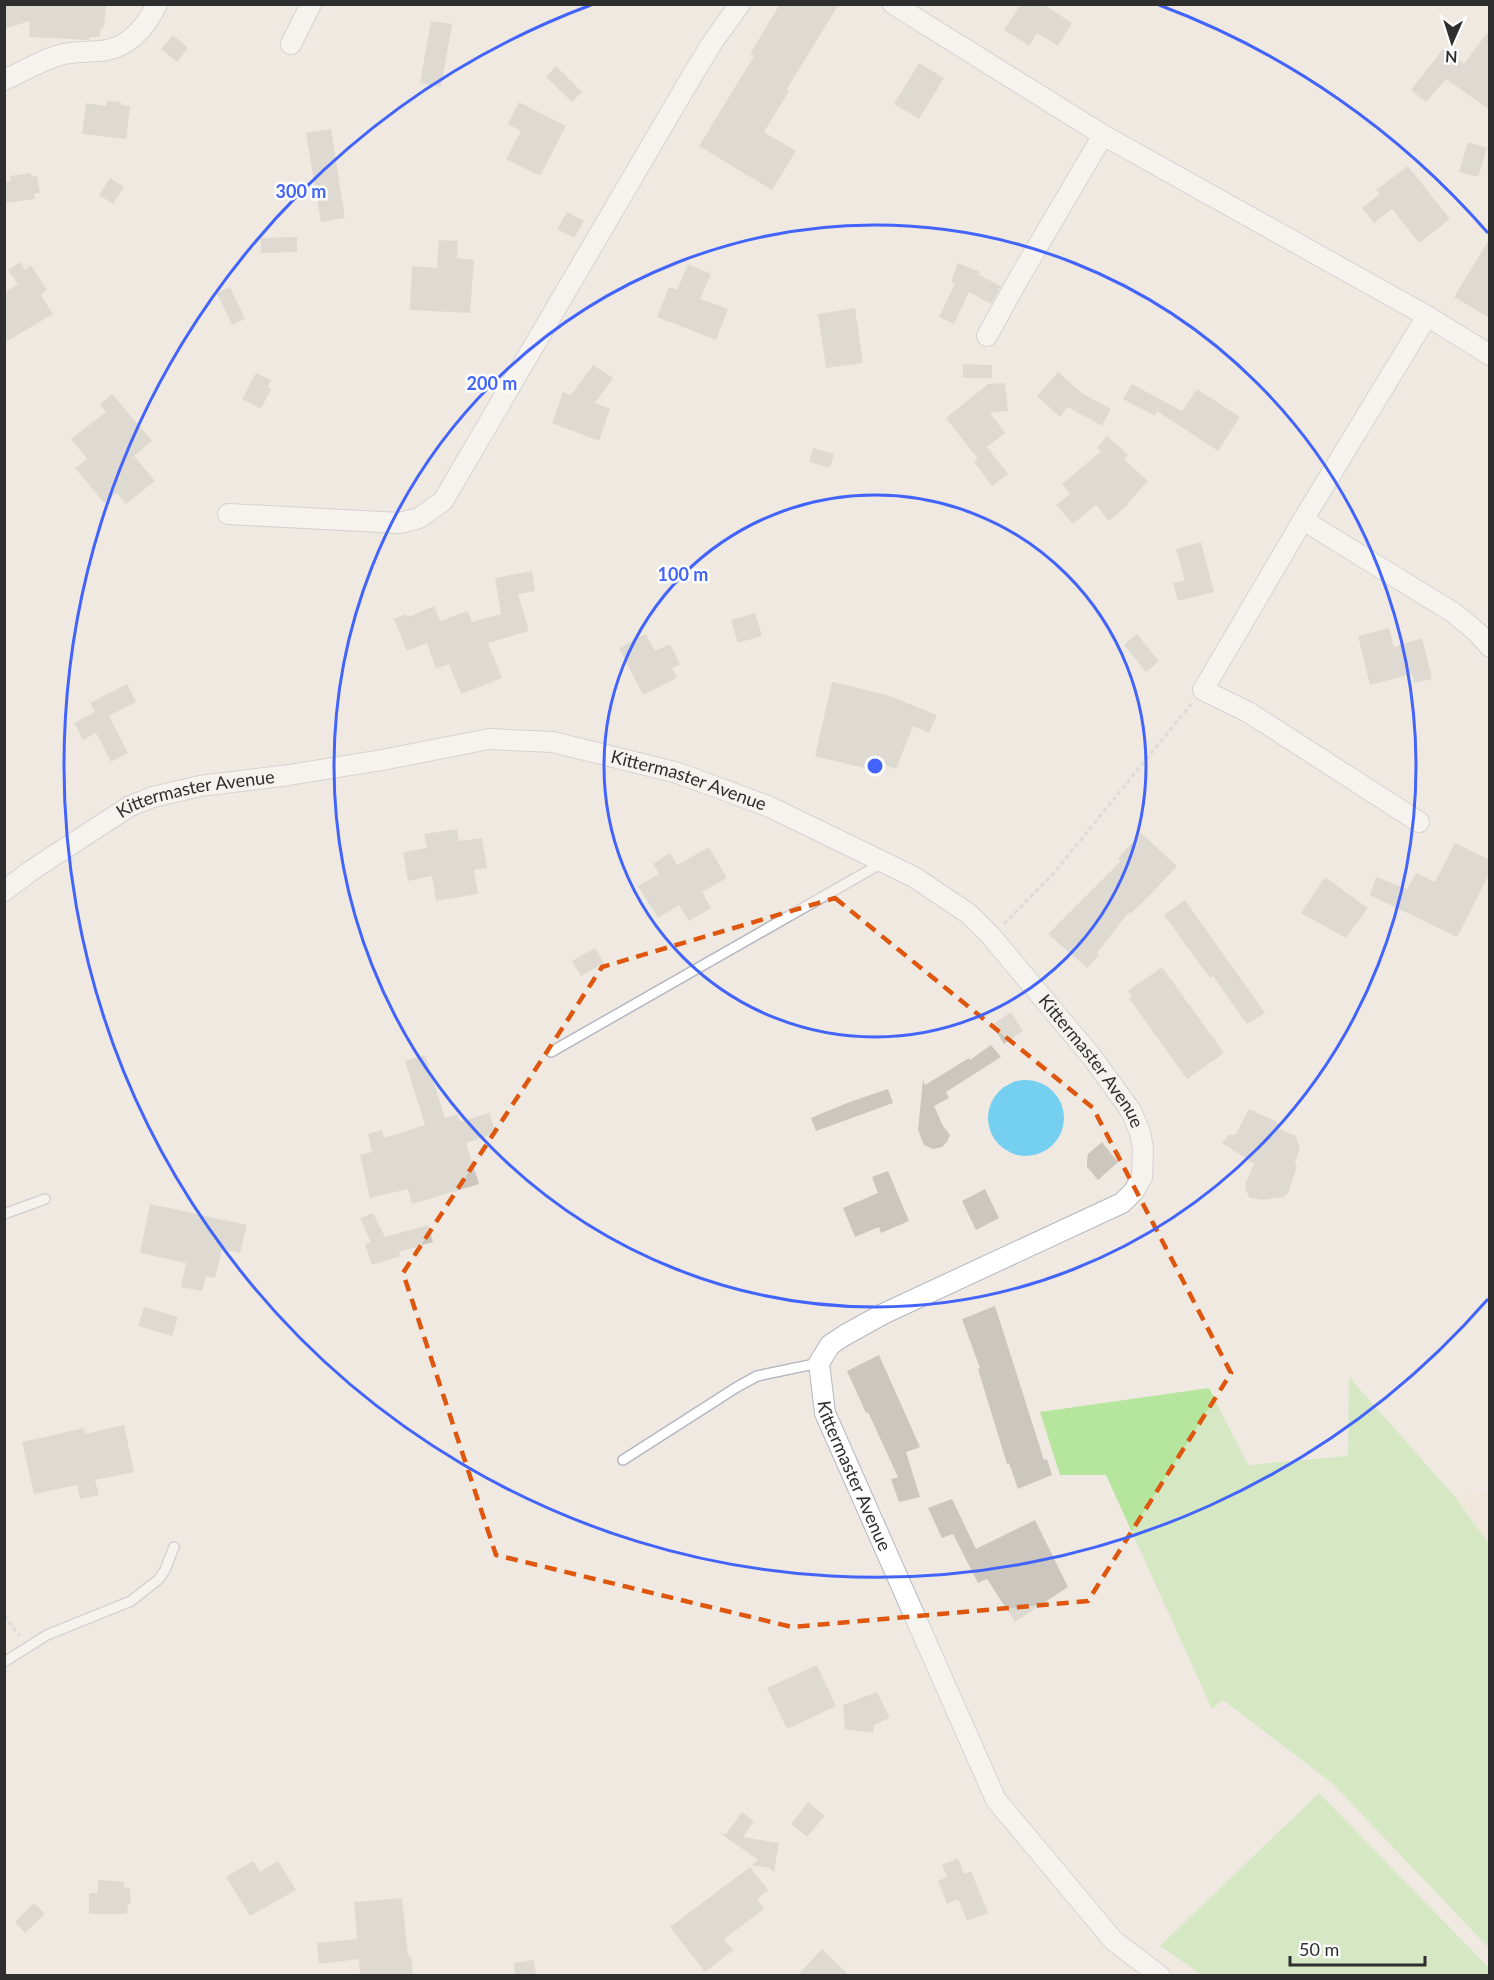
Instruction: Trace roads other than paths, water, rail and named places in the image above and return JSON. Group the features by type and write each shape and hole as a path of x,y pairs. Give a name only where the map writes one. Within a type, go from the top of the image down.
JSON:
{"street":[{"path":"4,80 60,54 107,50 129,41 143,27 157,4"},
{"path":"291,44 310,4"},
{"path":"228,514 400,523 419,518 443,501 689,81 712,43 740,4"},
{"path":"893,4 1102,135 1427,316 1490,355"},
{"path":"987,336 1102,135"},
{"path":"1419,822 1248,711 1203,690 1303,519 1427,316"},
{"path":"1303,519 1454,613 1478,633 1490,647"},
{"name":"Kittermaster Avenue","path":"4,891 130,806 153,797 200,786 289,776 489,739 553,742 678,773 770,807 914,877 969,914 992,936 1092,1057 1131,1111 1140,1131 1143,1149 1142,1177 1134,1191 1122,1203 884,1314 830,1345 819,1363 825,1413 996,1800 1114,1941 1160,1976"}],"lane":[{"path":"551,1052 882,863"},
{"path":"4,1214 45,1199"},
{"path":"623,1460 757,1376 819,1363"},
{"path":"4,1662 47,1635 131,1601 159,1579 174,1547"}],"water":[{"path":"1026,1080 1040,1083 1053,1091 1061,1104 1064,1118 1061,1132 1053,1145 1040,1153 1026,1156 1012,1153 999,1145 991,1132 988,1118 991,1104 999,1091 1012,1083"}]}
